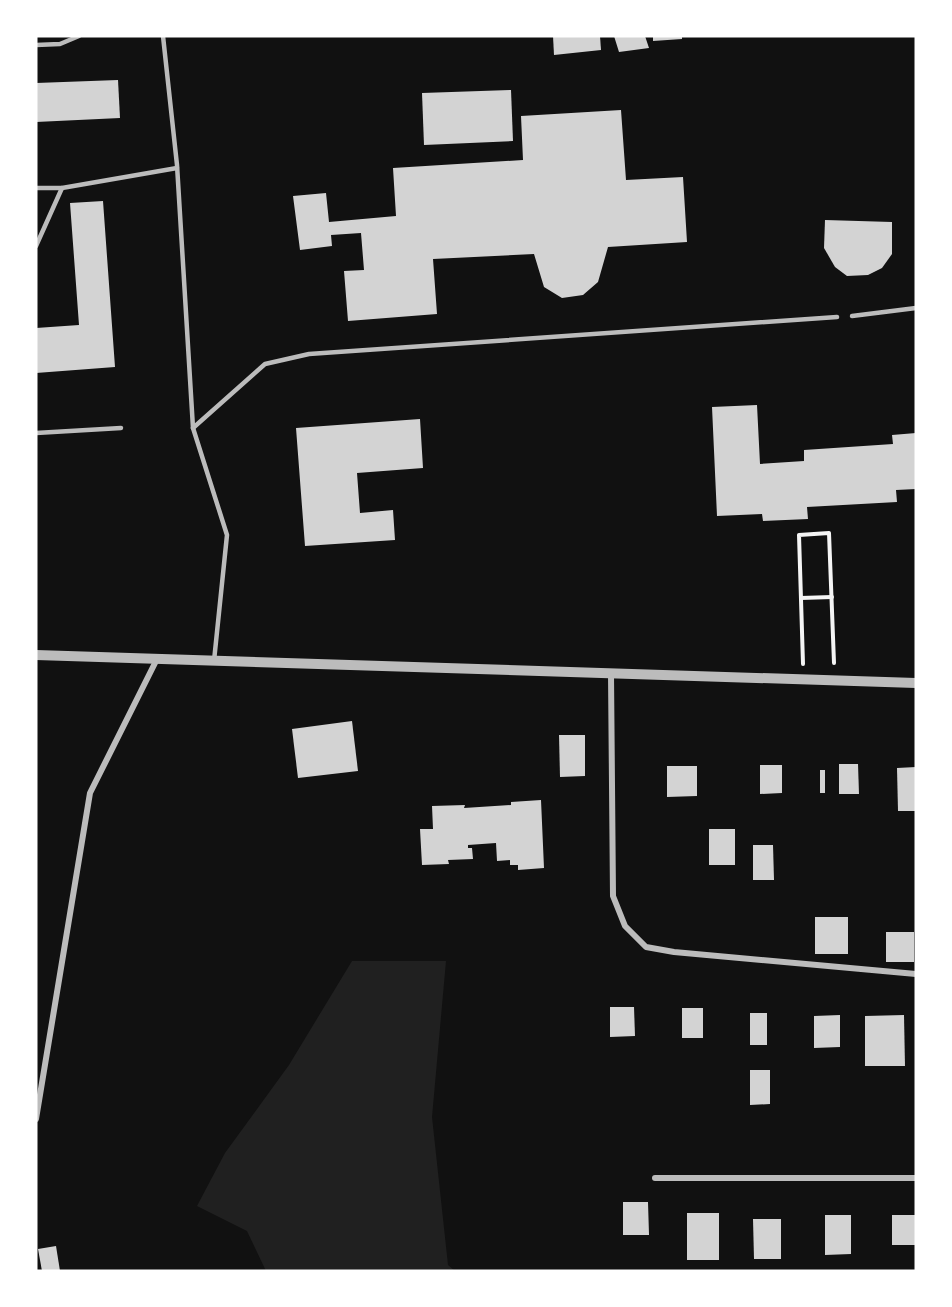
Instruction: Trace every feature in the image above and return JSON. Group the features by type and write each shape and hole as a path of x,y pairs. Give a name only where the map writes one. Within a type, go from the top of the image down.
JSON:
{"street":[{"path":"36,655 916,683"},
{"path":"36,1119 90,793 157,659"},
{"path":"611,674 613,896 625,926 646,947 674,952 916,974"},
{"path":"655,1178 916,1178"}],"lane":[{"path":"36,45 60,44 79,36"},
{"path":"163,36 177,168 194,428 226,536 214,661"},
{"path":"36,188 62,188 177,168"},
{"path":"36,246 62,188"},
{"path":"852,316 916,308"},
{"path":"194,428 265,364 309,354 837,317"},
{"path":"36,433 122,428"}],"path":[{"path":"803,680 800,535 830,533 834,681"},
{"path":"801,598 832,597"}],"shaded area":[{"path":"352,961 446,961 432,1117 448,1265 455,1271 266,1271 247,1231 197,1206 225,1153 289,1065"}],"building":[{"path":"553,36 600,36 601,50 554,55"},
{"path":"614,36 645,36 649,48 619,52"},
{"path":"653,36 682,36 682,39 653,41"},
{"path":"118,80 120,118 36,122 36,83"},
{"path":"511,90 513,141 424,145 422,93"},
{"path":"621,110 626,180 683,177 687,242 608,247 598,282 583,295 562,298 544,287 534,254 433,259 437,314 348,321 344,271 364,270 361,233 331,235 332,246 300,250 293,196 326,193 329,222 396,216 393,168 523,160 521,116"},
{"path":"103,201 115,367 36,373 36,328 79,325 70,203"},
{"path":"825,220 892,222 892,254 882,268 868,275 847,276 835,267 824,248"},
{"path":"757,405 760,464 804,461 804,450 893,444 892,435 916,433 916,489 896,490 897,502 807,507 808,519 763,521 762,514 717,516 712,407"},
{"path":"420,419 423,468 357,473 360,513 393,510 395,540 305,546 296,428"},
{"path":"352,721 358,771 298,778 292,729"},
{"path":"559,735 585,735 585,776 560,777"},
{"path":"839,764 858,764 859,794 839,794"},
{"path":"760,765 782,765 782,793 760,794"},
{"path":"667,766 697,766 697,796 667,797"},
{"path":"916,767 916,811 898,811 897,768"},
{"path":"820,770 825,770 825,793 820,793"},
{"path":"541,800 544,868 518,870 518,865 510,865 510,860 497,861 496,843 468,845 468,848 472,848 473,859 448,860 449,864 422,865 420,829 433,829 432,806 465,805 464,808 511,805 511,802"},
{"path":"709,829 735,829 735,865 709,865"},
{"path":"753,845 773,845 774,880 753,880"},
{"path":"815,917 848,917 848,954 815,954"},
{"path":"886,932 914,932 914,962 886,962"},
{"path":"610,1007 634,1007 635,1036 610,1037"},
{"path":"682,1008 703,1008 703,1038 682,1038"},
{"path":"750,1013 767,1013 767,1045 750,1045"},
{"path":"840,1015 840,1047 814,1048 814,1016"},
{"path":"904,1015 905,1066 865,1066 865,1016"},
{"path":"750,1070 770,1070 770,1104 750,1105"},
{"path":"623,1202 648,1202 649,1235 623,1235"},
{"path":"687,1213 719,1213 719,1260 687,1260"},
{"path":"825,1215 851,1215 851,1254 825,1255"},
{"path":"892,1215 916,1215 916,1245 892,1245"},
{"path":"753,1219 781,1219 781,1259 754,1259"},
{"path":"56,1246 60,1271 42,1271 38,1249"}]}
